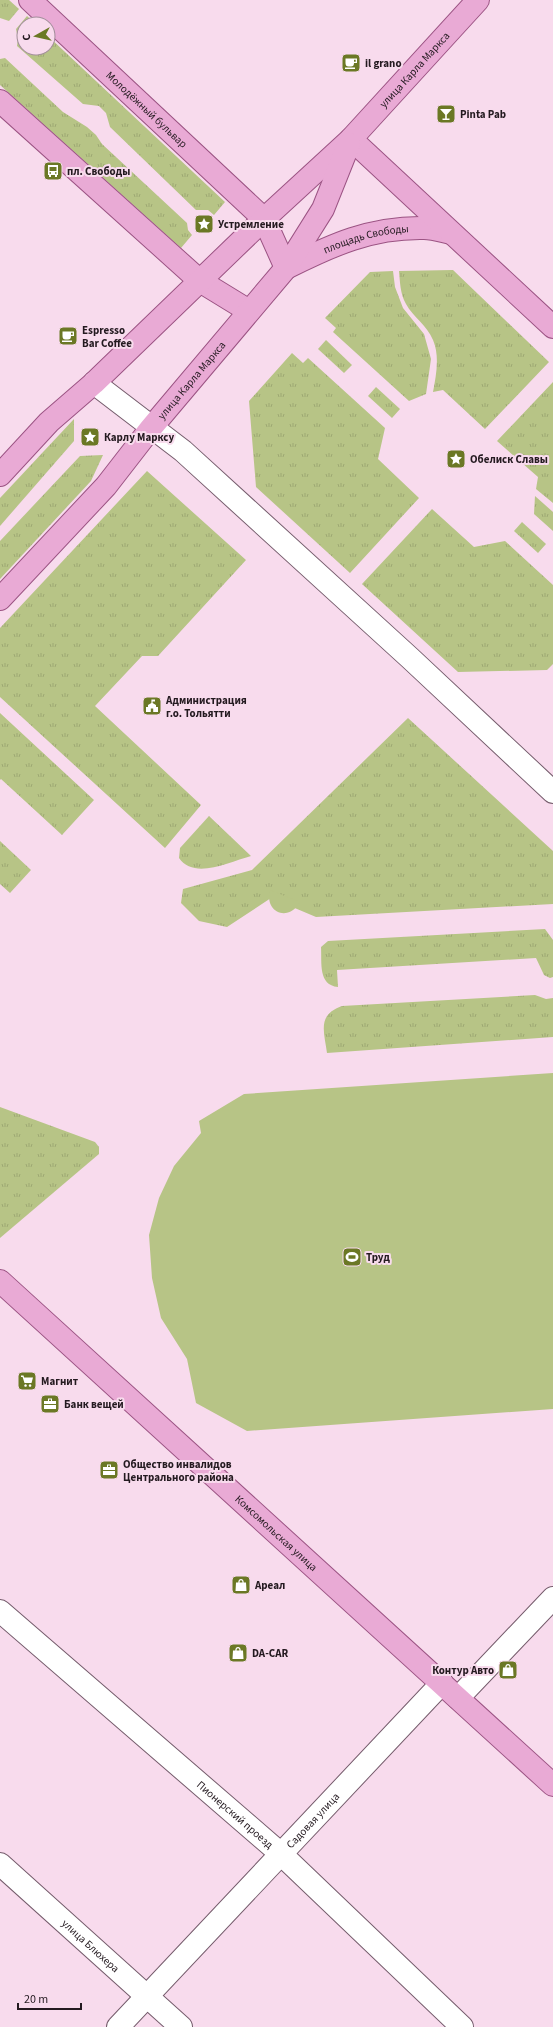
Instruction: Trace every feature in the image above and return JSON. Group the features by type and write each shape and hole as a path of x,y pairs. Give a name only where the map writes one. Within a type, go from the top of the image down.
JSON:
{"main road":[{"name":"Молодёжный бульвар","path":"30,0 264,219"},
{"name":"улица Карла Маркса","path":"0,475 49,422 94,383 264,219 352,139 478,0"},
{"path":"0,101 200,281 249,311"},
{"name":"улица Карла Маркса","path":"0,599 106,486 151,428 286,268 323,209 352,139"},
{"path":"352,139 553,327"},
{"path":"264,219 286,268"},
{"name":"площадь Свободы","path":"286,268 331,246 363,234 425,228 451,233"},
{"name":"Комсомольская улица","path":"0,1281 553,1785"}],"street":[{"path":"94,383 183,451 553,792"},
{"path":"458,1698 553,1598"},
{"name":"Пионерский проезд","path":"0,1610 281,1854 462,2027"},
{"name":"Садовая улица","path":"118,2027 442,1683"},
{"name":"улица Блюхера","path":"0,1864 181,2027"}],"green space":[{"path":"0,0 9,0 19,9 9,21 0,18"},
{"path":"56,44 225,202 214,215 208,210 196,210 110,127 106,113 99,106 83,104 28,56 56,56"},
{"path":"5,58 63,112 87,127 96,135 102,144 187,223 188,230 192,235 181,248 0,85 0,59"},
{"path":"453,270 549,362 485,429 443,390 433,392 437,366 435,346 427,330 406,304 401,292 399,271"},
{"path":"393,271 395,287 403,308 424,334 431,359 426,394 409,401 333,332 336,328 325,318 370,272"},
{"path":"326,340 352,365 344,373 318,349"},
{"path":"292,353 303,363 308,358 385,428 378,459 419,498 350,573 256,487 249,401"},
{"path":"553,382 553,503 536,489 538,477 497,441"},
{"path":"376,387 400,409 392,418 368,396"},
{"path":"74,419 74,441 0,526 0,498"},
{"path":"103,455 91,481 0,579 0,541 80,456"},
{"path":"147,471 246,560 158,656 142,656 95,706 201,805 165,848 0,697 0,628"},
{"path":"535,496 553,512 553,531 534,514"},
{"path":"432,509 474,547 505,541 553,585 553,664 547,670 458,672 362,584"},
{"path":"522,522 546,544 538,553 514,531"},
{"path":"0,713 94,800 62,835 1,779 0,780"},
{"path":"408,718 553,851 553,904 316,917 271,898 227,927 199,921 181,903 183,889 252,870"},
{"path":"209,816 251,856 212,868 193,868 185,864 179,858 180,848"},
{"path":"0,841 31,870 10,893 0,884"},
{"path":"270,890 300,902 289,912 278,912 270,904"},
{"path":"545,929 553,940 553,977 550,978 544,975 536,958 337,970 338,987 327,982 322,972 321,947 328,941"},
{"path":"535,995 546,999 553,998 553,1037 327,1053 324,1031 325,1019 334,1010 342,1006"},
{"name":"Труд","path":"553,1073 553,1409 247,1431 196,1403 187,1359 161,1318 152,1278 149,1235 159,1198 174,1166 201,1133 199,1121 244,1094"},
{"path":"0,1107 95,1142 99,1147 99,1154 0,1238"}],"place":[{"name":"il grano","path":"351,63"},
{"name":"Pinta Pab","path":"446,114"},
{"name":"пл. Свободы","path":"53,171"},
{"name":"Устремление","path":"204,224"},
{"name":"Espresso Bar Coffee","path":"68,336"},
{"name":"Карлу Марксу","path":"90,437"},
{"name":"Обелиск Славы","path":"456,459"},
{"name":"Администрация г.о. Тольятти","path":"152,706"},
{"name":"Труд","path":"352,1257"},
{"name":"Магнит","path":"27,1381"},
{"name":"Банк вещей","path":"50,1404"},
{"name":"Общество инвалидов Центрального района","path":"109,1470"},
{"name":"Ареал","path":"241,1585"},
{"name":"DA-CAR","path":"238,1653"},
{"name":"Контур Авто","path":"508,1670"}]}
